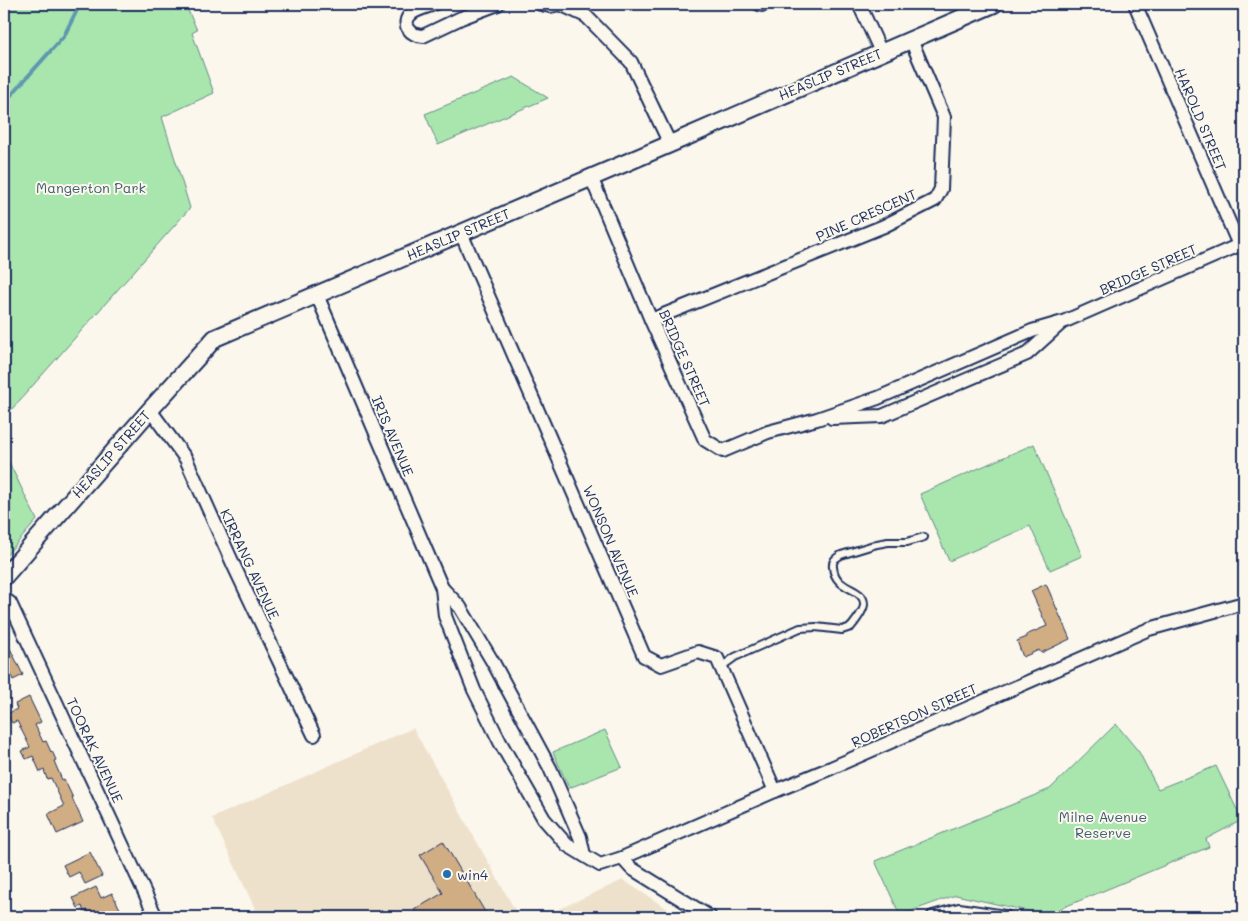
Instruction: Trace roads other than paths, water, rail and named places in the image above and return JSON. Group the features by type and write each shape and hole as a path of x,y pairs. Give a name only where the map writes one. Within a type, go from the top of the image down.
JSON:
{"street":[{"path":"434,4 410,15 407,19 409,30 413,34 423,36 498,4"},
{"path":"541,4 550,6 560,4 586,16 631,62 670,144"},
{"path":"759,4 765,4"},
{"path":"859,4 881,52"},
{"name":"HEASLIP STREET","path":"4,577 215,338 994,4"},
{"name":"HAROLD STREET","path":"1135,4 1242,244"},
{"name":"PINE CRESCENT","path":"651,320 884,226 935,200 941,189 944,117 911,40"},
{"name":"BRIDGE STREET","path":"591,177 651,320 705,440 723,451 768,432 817,419 878,398 1032,331 1063,322 1242,244"},
{"name":"WONSON AVENUE","path":"461,233 644,656 660,665 698,652 717,658 721,667"},
{"name":"IRIS AVENUE","path":"317,295 442,588 445,616 474,690 500,742 544,819 567,845 600,865"},
{"name":"BRIDGE STREET","path":"817,419 882,416 1027,354 1063,322"},
{"name":"KIRRANG AVENUE","path":"150,410 186,459 314,735"},
{"name":"IRIS AVENUE","path":"442,588 460,608 494,664 550,768 580,837 584,855"},
{"name":"TOORAK AVENUE","path":"4,599 10,603 156,917"},
{"name":"ROBERTSON STREET","path":"600,865 622,858 1149,629 1244,602"},
{"path":"721,667 775,791"},
{"path":"622,858 631,868 710,917"},
{"path":"933,917 959,910 1005,917"}],"lane":[{"path":"721,667 735,657 800,628 816,627 842,630 851,627 864,607 864,601 861,596 837,580 832,565 833,561 841,556 877,544 907,542 924,537"}],"waterway":[{"path":"4,103 64,36 80,4"}],"place":[{"name":"win4","path":"447,874"}],"park label":[{"name":"Mangerton Park","path":"91,187"},
{"name":"Milne Avenue Reserve","path":"1103,824"}]}
